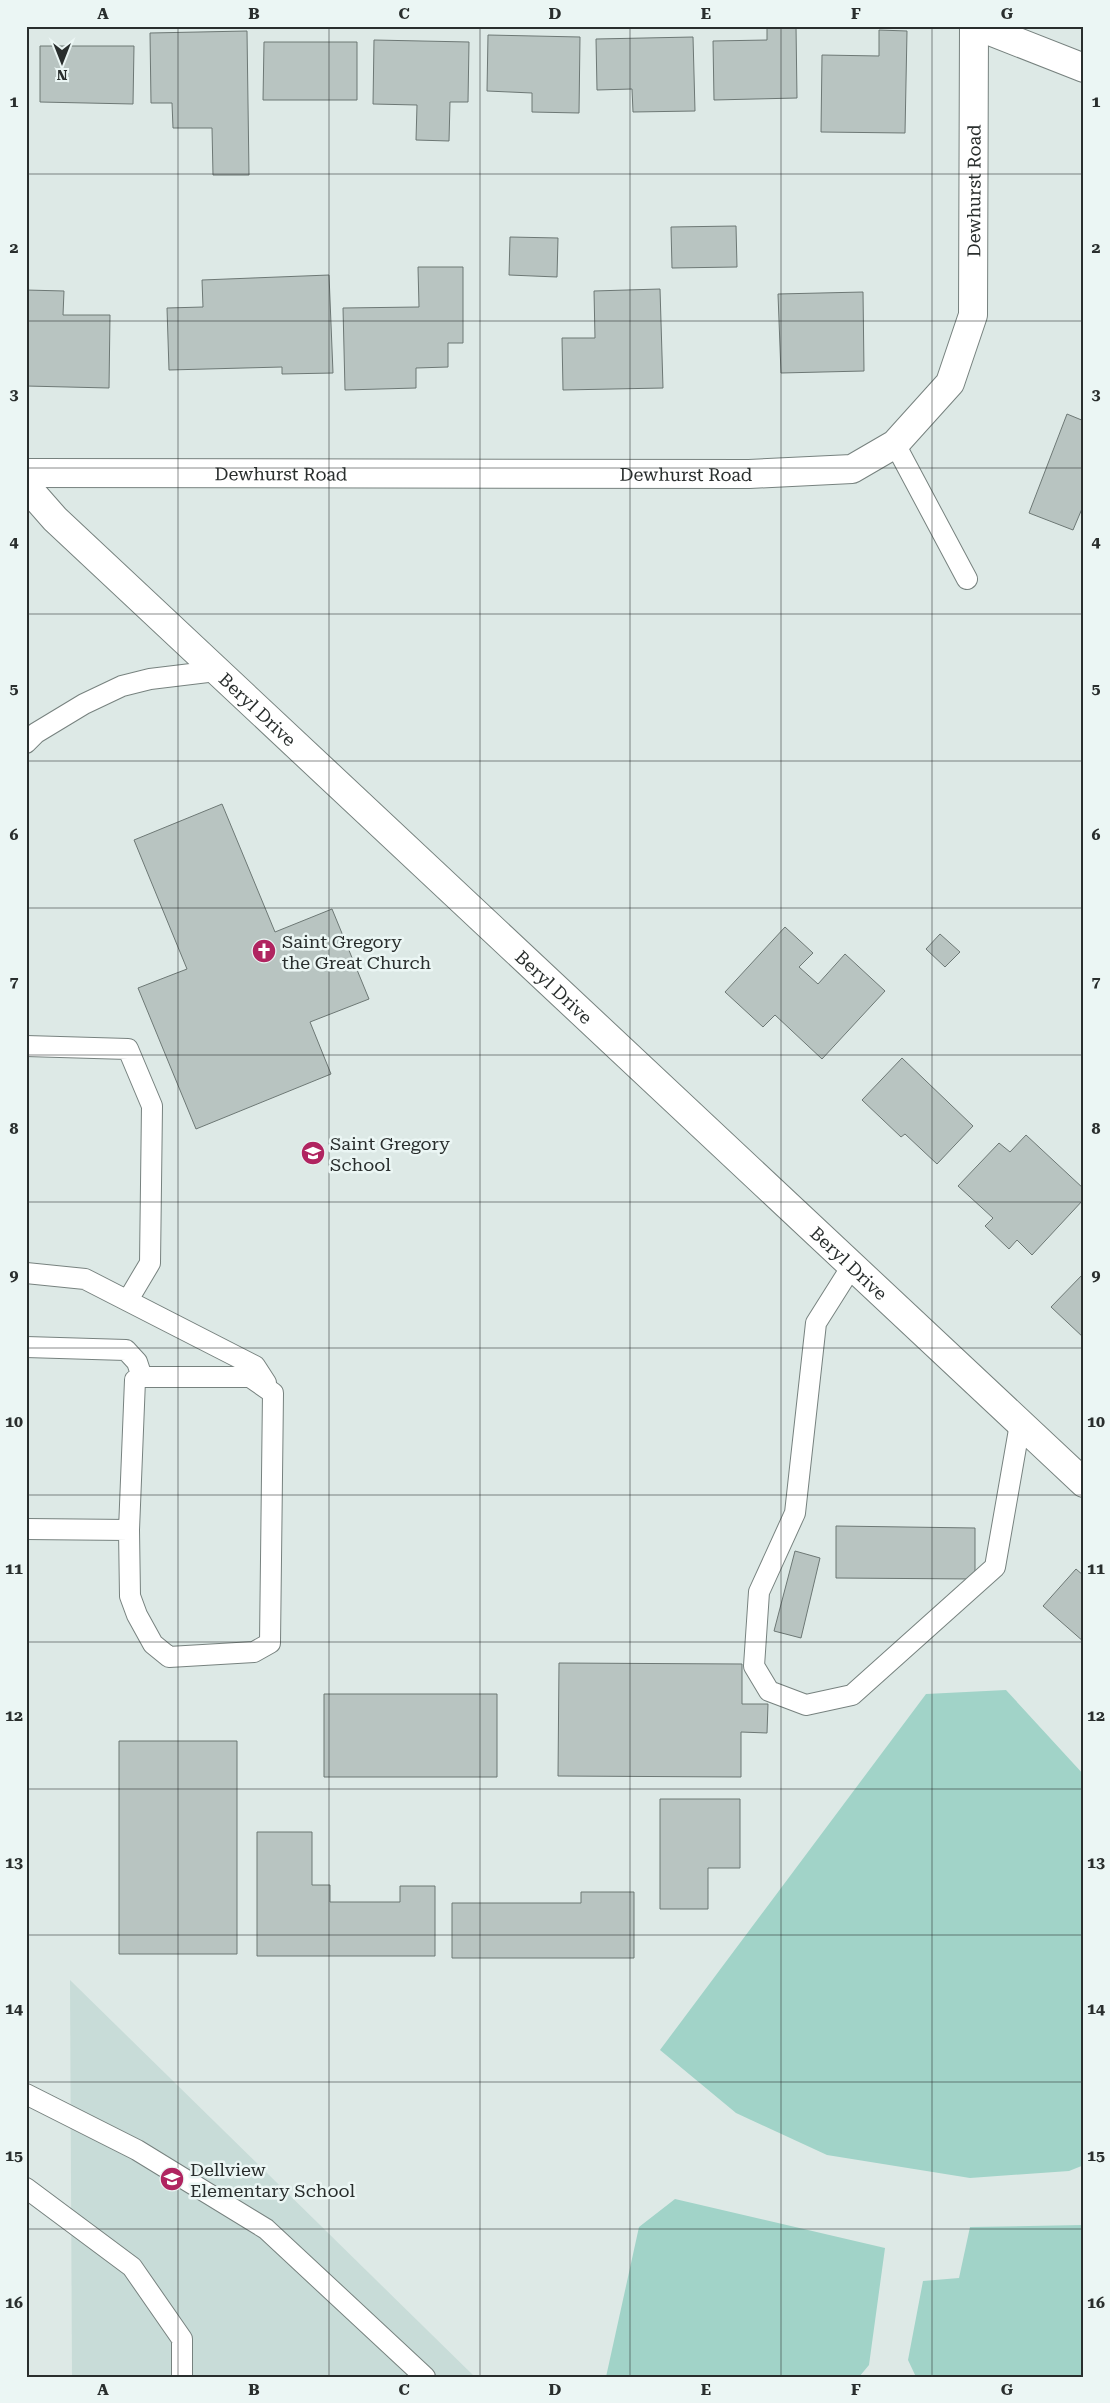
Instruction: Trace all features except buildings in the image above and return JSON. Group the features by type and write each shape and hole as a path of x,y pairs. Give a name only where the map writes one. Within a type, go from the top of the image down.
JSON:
{"street":[{"path":"976,26 1084,68"},
{"name":"Dewhurst Road","path":"26,473 749,474 852,469 894,444 950,383 973,315 976,26"},
{"name":"Beryl Drive","path":"26,486 54,519 1084,1483"}],"lane":[{"path":"894,444 967,578"},
{"path":"26,743 36,733 84,704 122,686 150,679 216,671"},
{"path":"26,1046 128,1049 152,1106 150,1263 128,1300"},
{"path":"852,1266 816,1323 795,1513 759,1592 754,1666 769,1691 806,1705 852,1695 995,1567 1020,1424"},
{"path":"26,1272 85,1280 128,1300 255,1366 273,1393 270,1643 254,1652 168,1657 153,1644 137,1615 130,1596 129,1530 136,1380 142,1377 250,1377 273,1393"},
{"path":"26,1348 126,1350 137,1362 142,1377"},
{"path":"26,1528 129,1530"},
{"path":"26,2094 137,2150 266,2229 425,2377"},
{"path":"26,2188 132,2267 182,2339 182,2377"}],"shaded area":[{"name":"Dellview Elementary School","path":"70,1980 475,2377 72,2377"}],"green space":[{"path":"1006,1690 1084,1775 1084,2165 1069,2171 970,2178 827,2155 736,2113 660,2050 926,1694"},
{"path":"675,2199 885,2248 869,2365 859,2377 606,2377 639,2227"},
{"path":"1084,2225 1084,2377 916,2377 908,2360 923,2281 959,2278 970,2227"}],"place":[{"name":"Saint Gregory the Great Church","path":"264,951"},
{"name":"Saint Gregory School","path":"313,1153"},
{"name":"Dellview Elementary School","path":"172,2179"}]}
